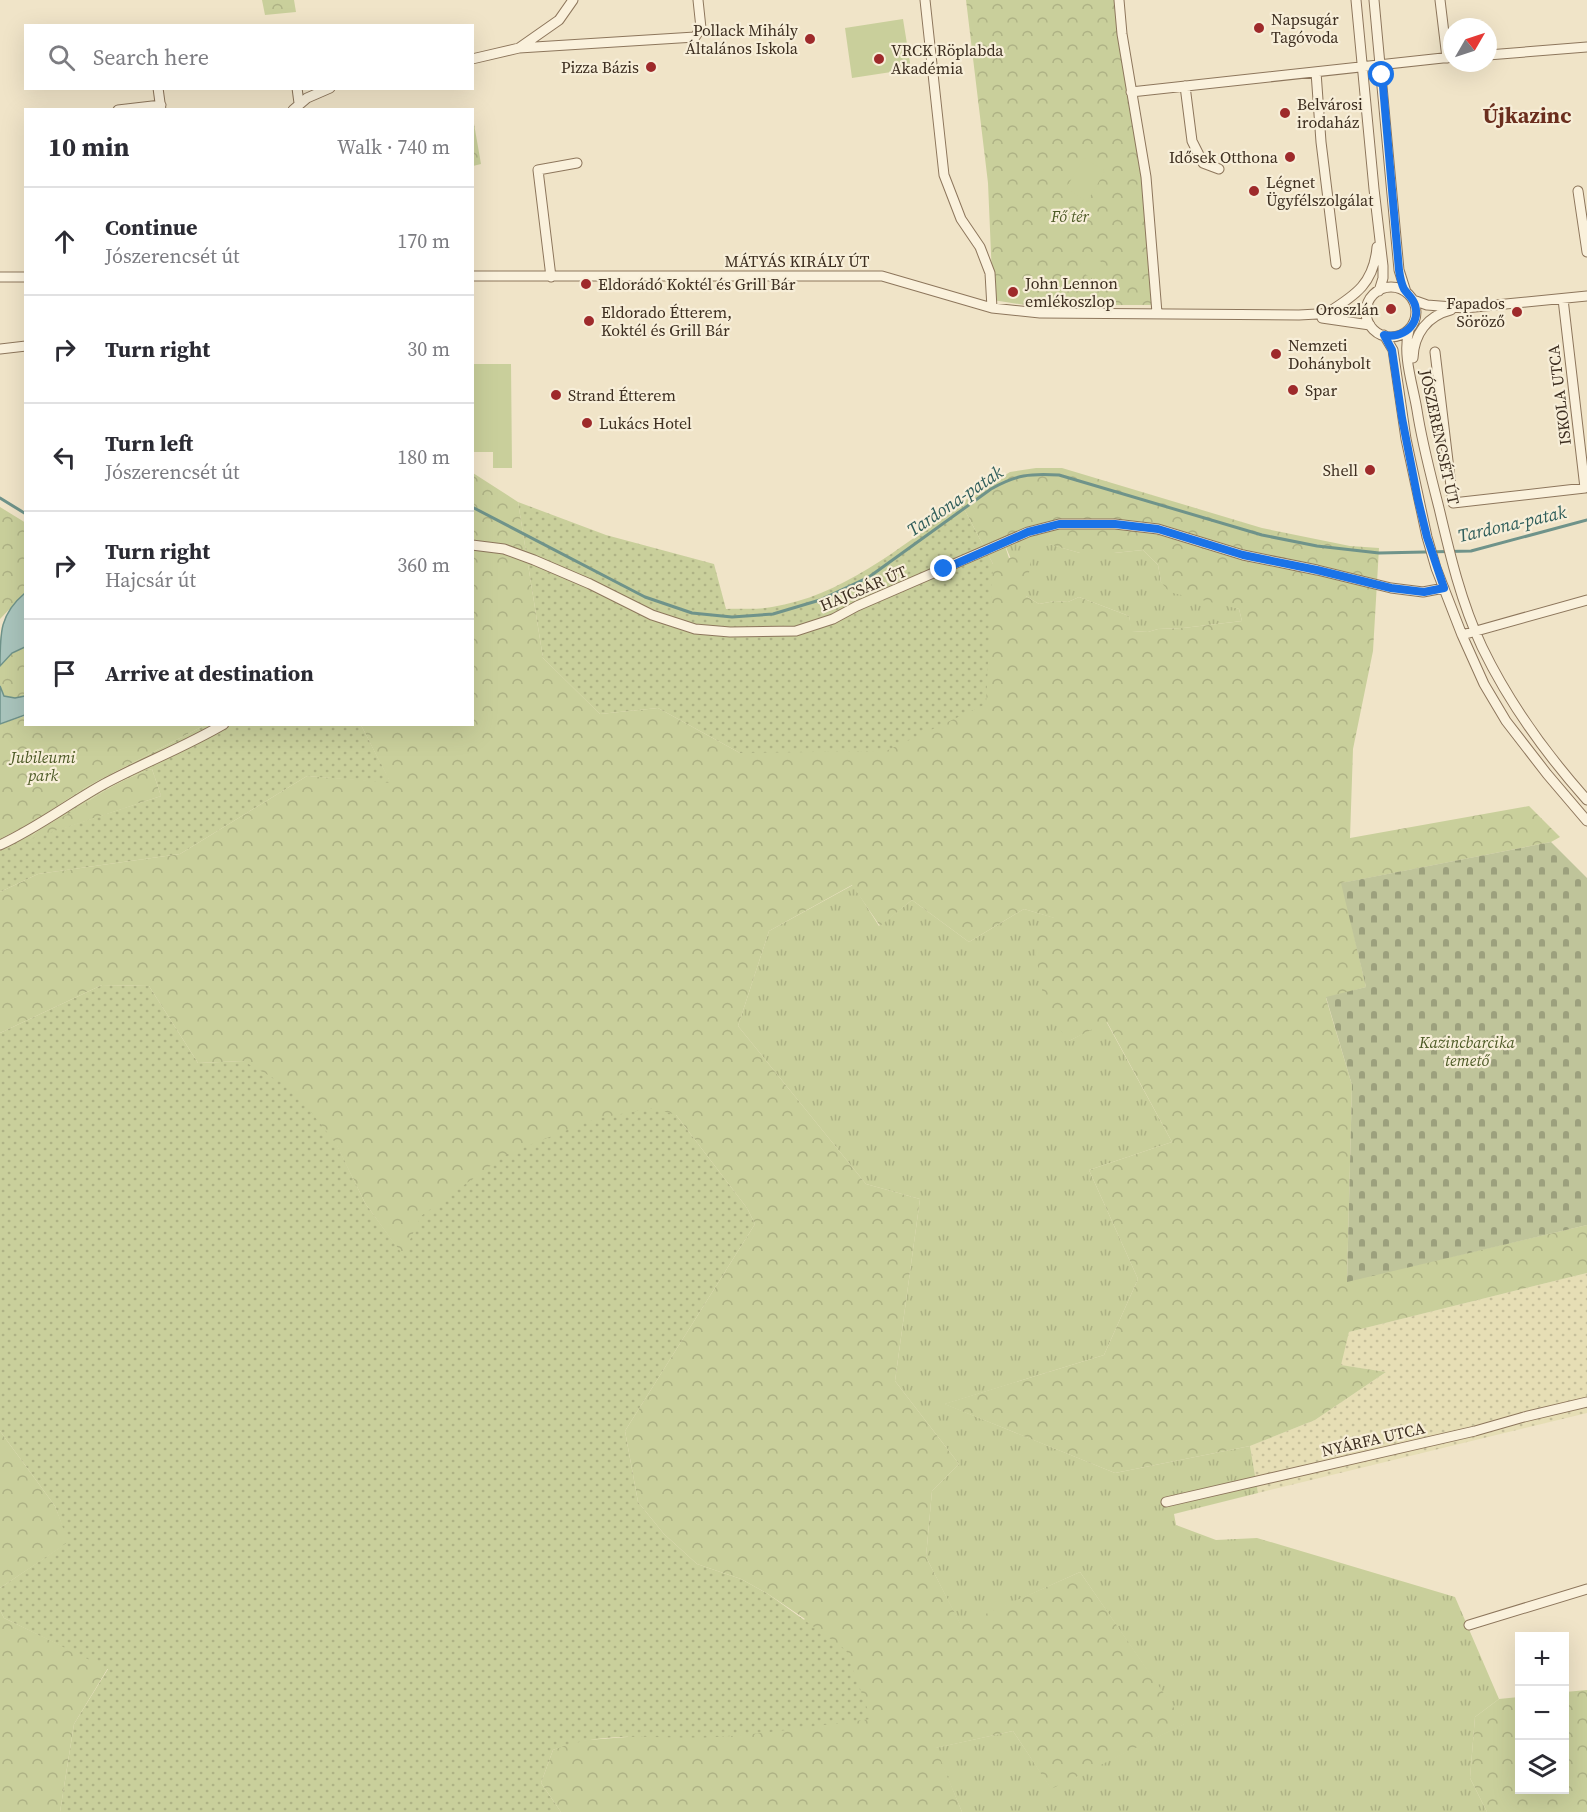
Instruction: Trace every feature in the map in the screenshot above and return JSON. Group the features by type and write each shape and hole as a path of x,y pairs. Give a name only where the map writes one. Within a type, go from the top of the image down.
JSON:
{"street":[{"path":"519,48 559,20 573,0"},
{"path":"474,59 519,48 695,37 701,28 698,0"},
{"path":"926,0 944,175 961,219 980,247 990,273 992,308"},
{"path":"1119,0 1122,33 1146,177 1157,313"},
{"path":"1356,0 1383,278 1379,291"},
{"path":"1374,0 1399,270 1406,292 1413,300 1416,311 1411,327"},
{"path":"1440,0 1443,18"},
{"path":"1497,54 1587,47"},
{"path":"1131,92 1443,58"},
{"path":"1316,72 1321,142 1336,264"},
{"path":"1185,86 1192,141 1203,163 1219,169"},
{"path":"158,90 161,107"},
{"path":"296,106 297,90"},
{"path":"296,106 326,90"},
{"path":"550,277 538,171 577,163"},
{"path":"1578,191 1587,252"},
{"path":"1324,314 1354,296 1370,276 1376,256 1378,232"},
{"name":"MÁTYÁS KIRÁLY ÚT","path":"474,276 882,276 992,308 1040,313 1299,315 1353,312 1368,306"},
{"path":"0,277 24,277"},
{"path":"1370,325 1367,316 1372,296 1379,291 1393,287 1406,292"},
{"path":"1299,315 1370,325 1384,335 1397,336 1442,313 1465,308 1587,296"},
{"name":"ISKOLA UTCA","path":"1435,351 1453,503 1585,488 1563,299"},
{"path":"1413,300 1438,307 1465,308"},
{"path":"1414,388 1412,361 1416,338 1428,322 1442,313"},
{"name":"JÓSZERENCSÉT ÚT","path":"1411,327 1407,351 1421,434 1453,566 1475,631 1519,712 1555,764 1587,800"},
{"name":"JÓSZERENCSÉT ÚT","path":"1384,335 1392,350 1406,439 1427,537 1436,568 1462,635 1484,684 1506,721 1546,774 1587,821"},
{"path":"0,349 24,346"},
{"name":"HAJCSÁR ÚT","path":"474,545 504,549 590,584 652,615 711,632 788,632 805,628 833,619 857,606 1028,532 1059,524 1115,524 1158,529 1243,555 1391,588 1424,592 1444,588"},
{"path":"1462,635 1587,600"},
{"path":"0,845 47,820 102,785 221,726"},
{"name":"NYÁRFA UTCA","path":"1166,1502 1475,1431 1587,1402"},
{"path":"1469,1625 1587,1589"}],"shaded area":[{"path":"1587,1273 1587,1413 1258,1493 1250,1446 1315,1420 1386,1372 1340,1365 1349,1332"}],"green space":[{"path":"262,0 294,0 296,12 265,15"},
{"name":"Fő tér","path":"966,0 1119,0 1146,177 1156,305 1025,305 993,300 988,183"},
{"name":"VRCK Röplabda Akadémia","path":"903,19 911,69 852,78 845,28"},
{"path":"474,124 481,164 474,166"},
{"path":"1084,158 1105,171 1087,202 1066,188"},
{"path":"1087,253 1103,263 1093,279 1077,269"},
{"path":"474,364 511,364 512,468 493,468 493,452 474,452"},
{"path":"1036,468 1062,468 1262,528 1350,546 1379,548 1373,651 1353,749 1350,838 1529,806 1560,837 1551,842 1342,883 1366,987 1326,998 1352,1085 1347,1281 1587,1225 1587,1273 1349,1332 1341,1365 1386,1372 1315,1420 1250,1446 1115,1473 944,1404 1104,1355 1138,1279 1089,1170 1172,1142 1107,1022 1069,1041 1046,1011 1033,940 1054,918 1024,909 969,942 912,900 880,926 852,885 769,931 738,1026 866,1184 920,1199 895,1381 959,1464 932,1491 926,1557 961,1625 1080,1572 1185,1724 1051,1789 1013,1731 936,1748 962,1812 561,1812 541,1783 553,1750 574,1741 627,1737 805,1619 741,1579 697,1564 664,1534 638,1502 625,1431 755,1224 747,1208 676,1115 403,1256 365,1203 337,1146 243,1061 198,1063 149,986 102,985 0,1033 0,892 38,874 180,854 307,776 390,782 362,726 474,726 474,474 518,502 543,658 600,714 658,708 740,753 993,564 961,503 1010,472","holes":["1051,524 1048,544 1080,553 1143,550 1158,565 1161,582 1169,592 1239,609 1242,621 1158,629 1148,632 1132,631 1129,616 1079,597 1068,602 1055,601 1039,604 1026,596 1031,558 1023,553 1009,558 1003,540"]},
{"path":"518,502 606,535 714,564 726,609 772,607 824,592 872,566 961,503 993,564 986,704 886,751 740,753 658,708 600,714 543,658"},
{"path":"0,507 24,522 24,594 0,619"},
{"path":"1051,523 1049,544 1080,553 1143,550 1158,565 1161,582 1239,609 1242,621 1158,629 1148,632 1131,631 1129,616 1079,597 1068,602 1055,601 1039,604 1026,596 1003,540"},
{"name":"Jubileumi park","path":"24,647 24,696 15,698 4,696 0,686 0,666 12,653"},
{"name":"Jubileumi park","path":"24,716 24,726 203,726 86,787 32,823 0,839 0,724"},
{"path":"203,726 362,726 391,783 307,776 180,854 38,874 0,892 0,839 32,823 86,787","holes":["152,769 161,796 30,839 44,826 111,787"]},
{"path":"152,769 161,796 29,840 43,827 110,787"},
{"name":"Kazincbarcika temető","path":"1551,842 1587,878 1587,1225 1347,1282 1352,1085 1326,997 1366,987 1341,883"},
{"path":"853,885 879,926 912,900 969,942 1024,909 1055,918 1069,1041 1106,1021 1172,1142 1089,1170 1138,1279 1104,1355 945,1404 1115,1473 1250,1446 1258,1493 1174,1514 1176,1525 1216,1540 1257,1538 1455,1597 1499,1699 1475,1717 1470,1778 1487,1812 962,1812 935,1748 1013,1731 1051,1788 1184,1724 1080,1572 961,1626 926,1557 932,1491 959,1464 895,1381 920,1199 866,1184 738,1026 769,931"},
{"path":"102,985 149,986 198,1063 243,1061 293,1089 337,1145 365,1203 403,1255 421,1216 507,1154 595,1119 652,1108 676,1115 747,1208 755,1224 625,1431 638,1502 664,1534 697,1564 741,1579 768,1594 846,1650 871,1719 735,1736 613,1737 572,1744 553,1750 541,1783 561,1812 60,1812 74,1724 108,1669 4,1618 0,1610 0,1588 68,1542 55,1506 0,1431 0,1033"},
{"path":"0,1431 55,1506 69,1542 0,1588"},
{"path":"0,1610 4,1618 108,1668 74,1724 60,1812 0,1812"},
{"path":"1587,1690 1587,1812 1487,1812 1470,1778 1475,1717 1499,1699 1515,1697 1515,1794 1569,1794 1569,1692"}],"water":[{"path":"24,594 24,647 12,653 0,666 3,625 6,616"},
{"path":"0,686 4,696 15,698 24,696 24,715 0,724"}],"waterway":[{"name":"Tardona-patak","path":"474,508 645,597 692,613 732,617 773,614 820,600 869,577 991,489 1016,478 1031,475 1059,475 1262,535 1317,546 1379,553 1471,551 1587,520"},
{"name":"Tardona-patak","path":"0,498 24,513"}],"place":[{"name":"Napsugár Tagóvoda","path":"1259,28"},
{"name":"Pollack Mihály Általános Iskola","path":"810,39"},
{"name":"VRCK Röplabda Akadémia","path":"879,59"},
{"name":"Pizza Bázis","path":"651,67"},
{"name":"Belvárosi irodaház","path":"1285,113"},
{"name":"Idősek Otthona","path":"1290,157"},
{"name":"Légnet Ügyfélszolgálat","path":"1254,191"},
{"name":"Eldorádó Koktél és Grill Bár","path":"586,284"},
{"name":"John Lennon emlékoszlop","path":"1013,292"},
{"name":"Oroszlán","path":"1391,309"},
{"name":"Fapados Söröző","path":"1517,312"},
{"name":"Eldorado Étterem, Koktél és Grill Bár","path":"589,321"},
{"name":"Nemzeti Dohánybolt","path":"1276,354"},
{"name":"Spar","path":"1293,390"},
{"name":"Strand Étterem","path":"556,395"},
{"name":"Lukács Hotel","path":"587,423"},
{"name":"Shell","path":"1370,470"}],"district":[{"name":"Újkazinc","path":"1527,115"}],"route":[{"path":"944,569 1028,532 1059,524 1115,524 1158,529 1243,555 1391,588 1424,592 1444,588 1436,568 1418,500 1391,345 1384,335 1397,336 1409,330 1416,318 1416,311 1413,300 1403,287 1399,270 1382,75"}]}
